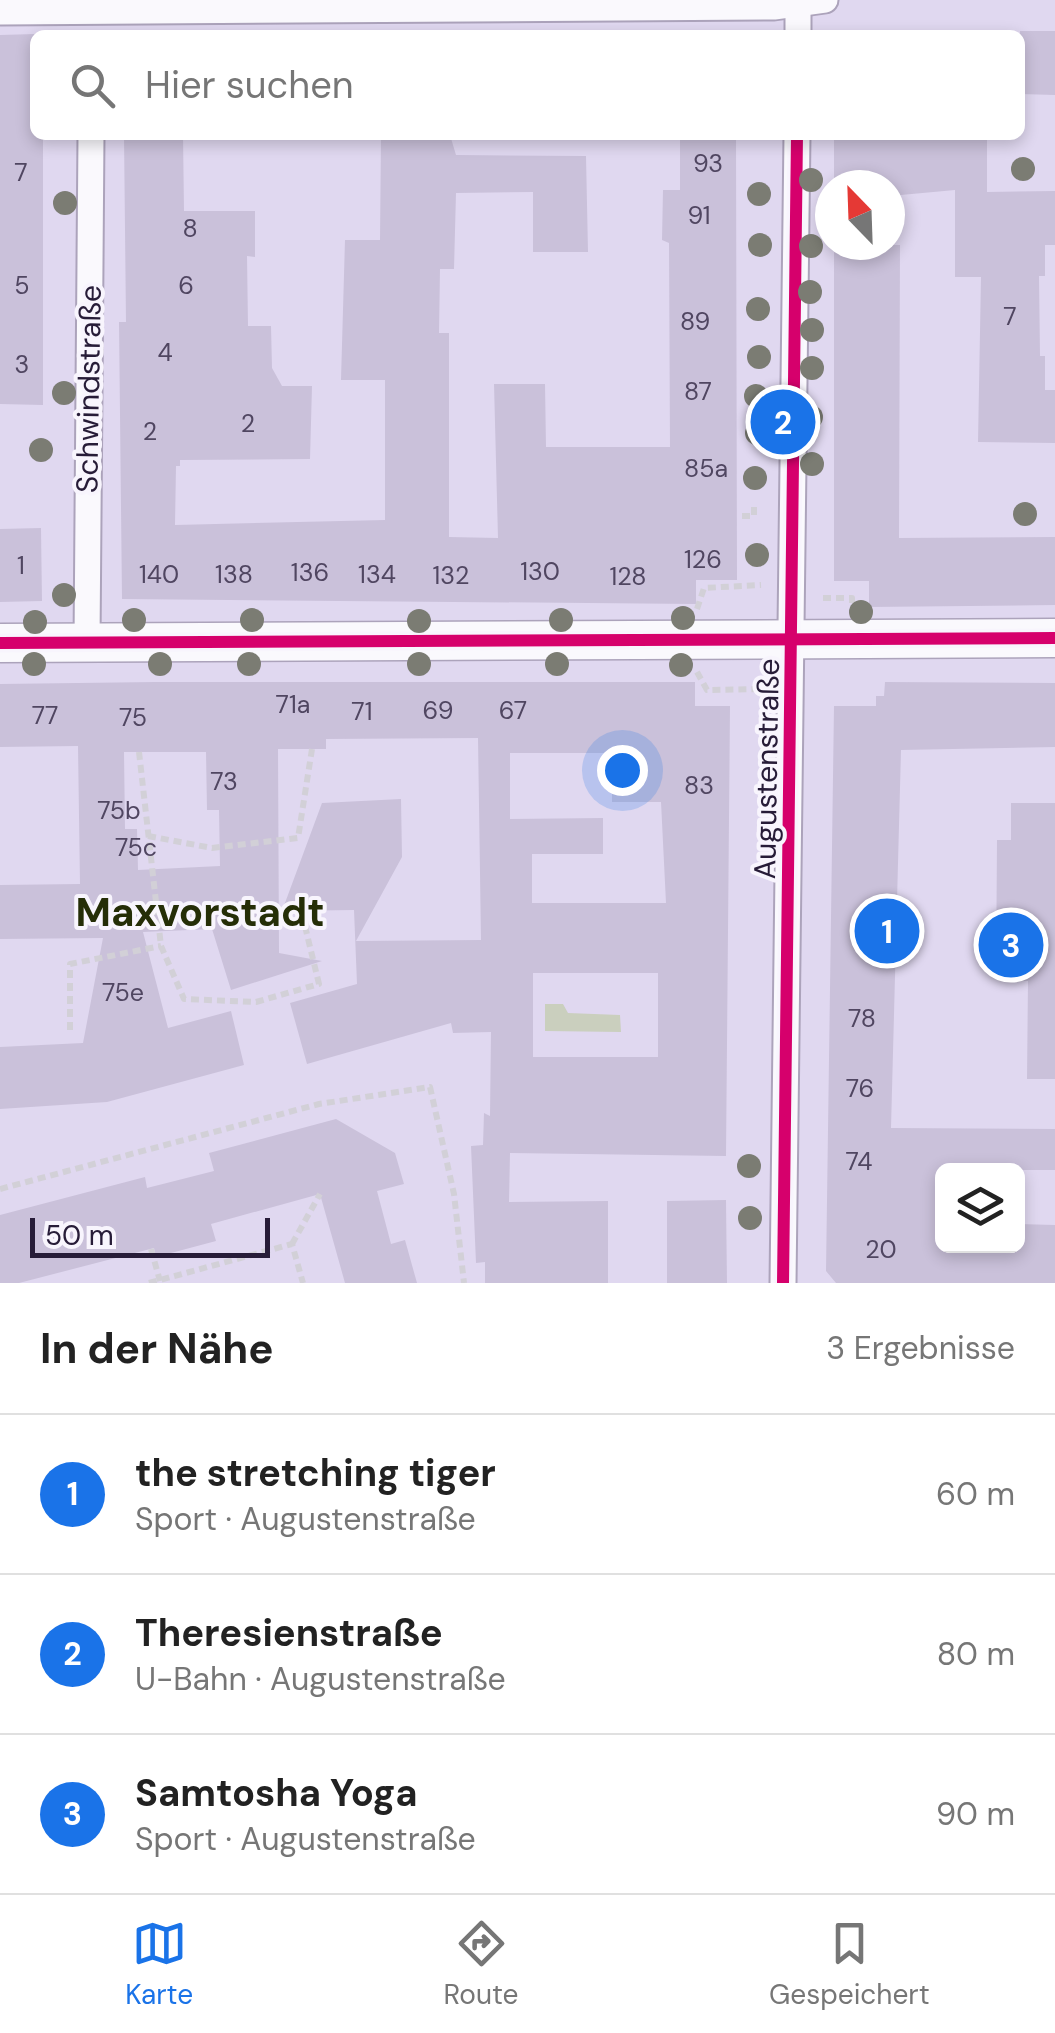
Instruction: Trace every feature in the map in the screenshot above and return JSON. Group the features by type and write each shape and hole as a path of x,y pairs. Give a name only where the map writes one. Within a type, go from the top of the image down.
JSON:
{"main road":[{"path":"0,643 1055,638"}],"street":[{"path":"0,12 93,16 825,0"},
{"path":"798,2 798,30"},
{"name":"Schwindstraße","path":"87,643 92,140"},
{"name":"Augustenstraße","path":"784,1283 797,140"}],"path":[{"path":"742,516 754,516 754,506"},
{"path":"761,586 704,588 686,641 707,690 793,690"},
{"path":"823,598 852,598 852,604"},
{"path":"148,836 212,848 298,838 312,749"},
{"path":"139,752 160,946 184,999 256,1002 320,984 303,918"},
{"path":"70,1030 70,964 160,946"},
{"path":"0,1189 319,1104 430,1087 454,1194 464,1283"},
{"path":"149,1283 292,1244 320,1194"},
{"path":"292,1244 303,1283"},
{"path":"151,1249 160,1282"}],"green space":[{"path":"545,1004 563,1004 568,1013 620,1015 621,1032 545,1031"}],"building":[{"path":"1025,31 1055,31 1055,95 1025,94"},
{"path":"30,34 30,140 43,140 43,405 0,404 0,35"},
{"path":"124,140 183,140 184,211 255,211 255,257 247,256 248,326 271,326 272,368 282,386 312,386 310,459 180,460 180,466 176,466 175,525 385,520 385,380 341,380 345,240 380,240 381,140 452,140 456,155 586,156 588,252 533,252 533,192 456,193 454,269 440,269 439,333 449,333 449,537 498,538 494,384 545,384 546,447 670,447 669,243 662,240 663,190 680,190 680,140 736,140 737,580 696,580 696,604 122,599 119,322 126,322"},
{"path":"834,140 987,140 987,192 1055,191 1055,245 1045,245 1045,276 1039,276 1040,356 1045,356 1045,390 1055,390 1055,443 978,442 981,277 955,277 955,190 905,195 905,170 834,170"},
{"path":"834,260 900,260 899,538 1055,537 1055,605 869,607 869,581 834,581"},
{"path":"41,528 42,601 0,602 0,529"},
{"path":"695,682 695,706 730,706 726,1156 510,1153 509,1202 608,1201 608,1283 485,1283 485,1262 476,1263 471,1146 483,1145 484,1113 490,1116 491,1032 453,1033 451,1023 307,1064 290,1003 357,984 354,910 282,911 322,803 401,799 402,857 356,941 481,940 478,738 326,739 326,749 278,749 279,953 322,961 231,990 212,929 143,932 168,1028 231,1011 244,1065 107,1102 0,1109 0,1047 83,1043 103,938 0,939 0,885 80,884 78,746 0,747 0,684","holes":["124,752 206,752 207,810 219,810 220,866 138,870 137,829 125,829","510,753 612,753 612,802 661,802 666,903 532,903 532,854 603,854 603,818 510,819","533,973 658,973 658,1057 533,1057"]},
{"path":"885,682 1055,683 1055,747 901,750 891,1128 1055,1129 1055,1170 1025,1170 1025,1163 935,1163 935,1253 1025,1253 1025,1224 1055,1225 1055,1283 836,1283 826,1271 834,706 876,706 876,696 884,696"},
{"path":"1011,803 1055,803 1055,1079 1027,1079 1028,981 996,980 997,840 1011,840"},
{"path":"336,1119 395,1153 404,1184 377,1191 391,1244 405,1240 417,1283 345,1283 320,1194 211,1224 216,1241 156,1257 154,1248 19,1283 0,1283 0,1215 145,1177 147,1188 214,1171 209,1153"},
{"path":"726,1200 727,1283 667,1283 667,1201"}],"cycle path":[{"path":"783,1283 797,140"},
{"path":"0,643 1055,638"}],"place":[{"name":"Theresienstraße","path":"783,422"},
{"name":"the stretching tiger","path":"887,931"},
{"name":"Samtosha Yoga","path":"1011,945"}],"district":[{"name":"Maxvorstadt","path":"200,912"}]}
